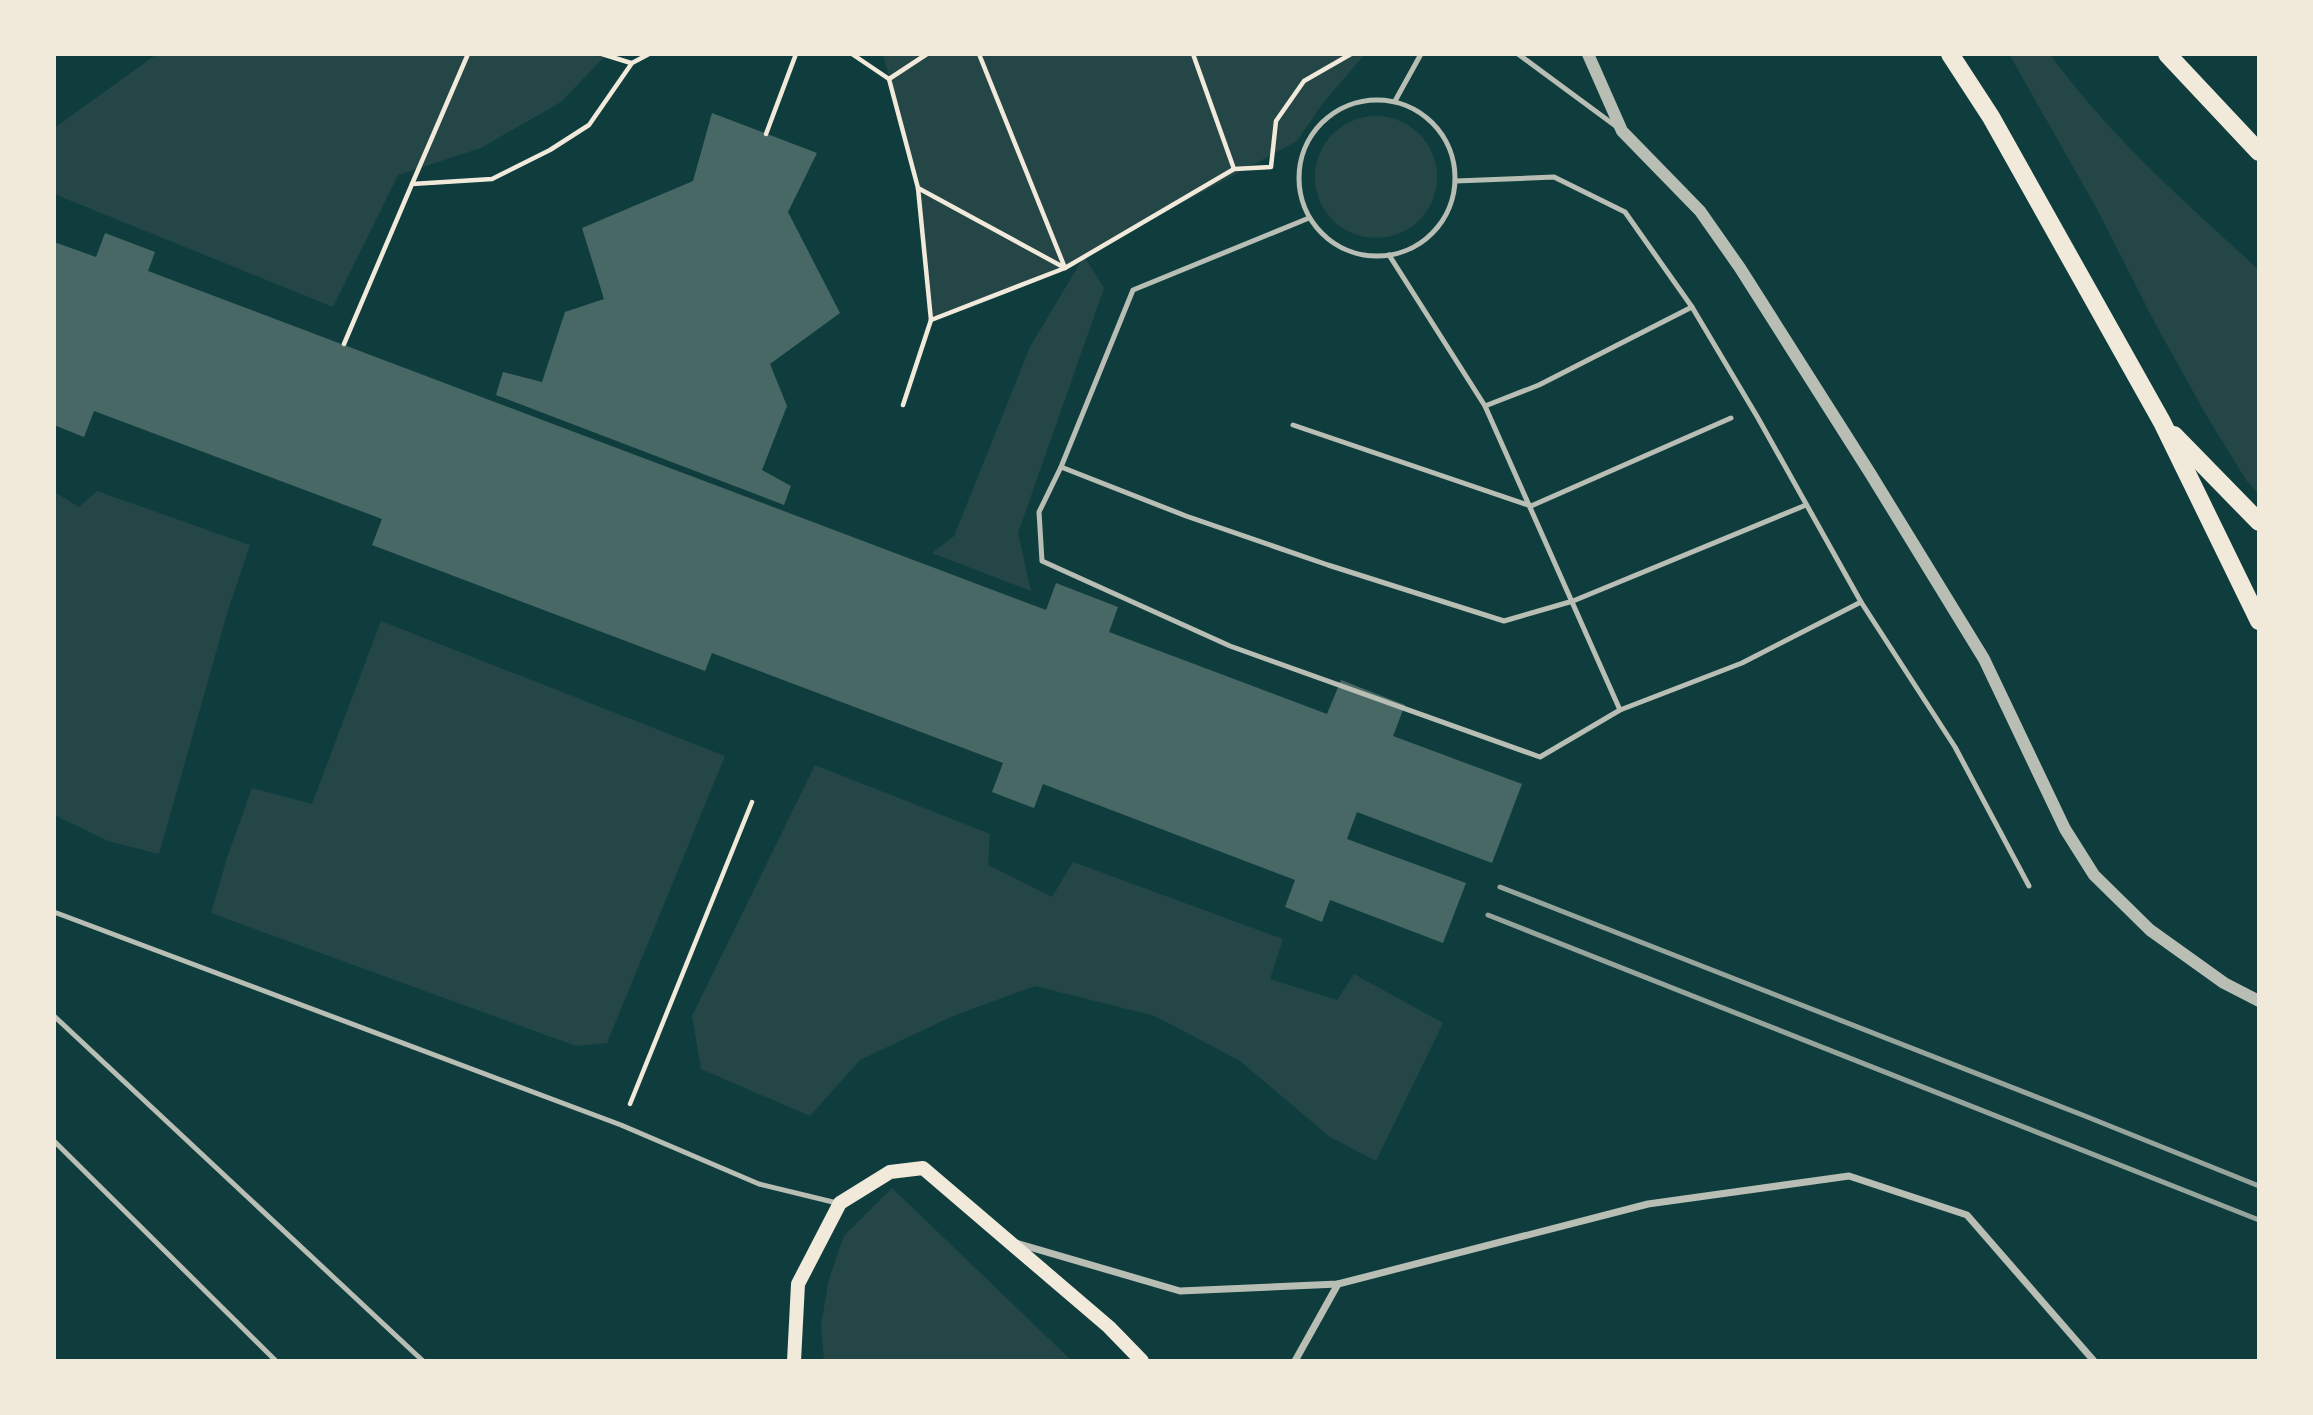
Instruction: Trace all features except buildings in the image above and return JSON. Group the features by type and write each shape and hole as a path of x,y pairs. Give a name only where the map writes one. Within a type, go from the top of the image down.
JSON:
{"main road":[{"path":"1950,54 1991,117 2162,422 2259,621"},
{"path":"2167,54 2259,152"},
{"path":"2162,422 2259,522"},
{"path":"794,1361 798,1284 840,1203 891,1172 923,1168 1109,1327 1142,1361"}],"street":[{"path":"1588,54 1622,131 1700,211 1740,268 1984,659 2065,830 2094,875 2150,930 2224,983 2259,1001"},
{"path":"1009,1241 1180,1291 1338,1284 1648,1204 1849,1176 1967,1215 2094,1361"},
{"path":"1295,1361 1338,1284"}],"lane":[{"path":"1395,101 1421,54"},
{"path":"1518,54 1622,131"},
{"path":"1369,100 1395,101 1420,112 1440,130 1452,154 1456,181 1451,207 1436,230 1415,247 1389,255 1366,255 1343,249 1324,236 1309,218 1300,193 1299,167 1307,143 1322,122 1343,107 1369,100"},
{"path":"1456,181 1554,177 1625,212 1692,307 1861,602 1955,747 2029,886"},
{"path":"1309,218 1133,290 1061,467 1039,512 1042,561 1230,646 1540,757 1620,710 1742,663 1861,602"},
{"path":"1389,255 1485,406 1620,710"},
{"path":"1485,406 1539,385 1692,307"},
{"path":"1293,425 1531,506 1731,418"},
{"path":"1061,467 1199,520 1328,565 1504,621 1573,601 1806,505"},
{"path":"54,912 621,1125 759,1184 840,1203"},
{"path":"54,1016 423,1361"},
{"path":"54,1141 276,1361"}],"path":[{"path":"344,344 468,54"},
{"path":"602,54 632,63"},
{"path":"412,184 492,178 550,150 589,125 632,63 649,54"},
{"path":"766,134 796,54"},
{"path":"852,54 889,79 918,188 931,320 902,405"},
{"path":"889,79 927,54"},
{"path":"979,54 1065,268"},
{"path":"1193,54 1234,169"},
{"path":"931,320 1065,268 1234,169 1271,167 1276,121 1304,81 1351,54"},
{"path":"918,188 1065,268"},
{"path":"621,1125 752,802"}],"shaded area":[{"path":"157,54 607,54 561,102 481,148 398,175 333,307 54,194 54,128"},
{"path":"883,54 1365,54 1323,103 1297,141 1084,256 1104,288 1018,533 1031,591 932,553 954,536 1030,347 1083,258 931,320 918,188"},
{"path":"2009,54 2050,54 2097,113 2123,140 2259,270 2259,494 2246,480 2205,413 2156,325 2097,209"},
{"path":"1376,116 1399,120 1419,134 1433,154 1437,177 1433,200 1419,220 1399,234 1376,238 1353,234 1333,220 1319,200 1315,177 1319,154 1333,134 1353,120"},
{"path":"97,491 250,545 228,610 159,854 108,841 54,815 54,492 79,507"},
{"path":"381,621 725,756 607,1043 576,1046 211,913 252,788 312,804"},
{"path":"815,765 990,834 988,865 1052,897 1073,862 1283,939 1270,979 1337,1000 1354,974 1443,1023 1376,1161 1330,1137 1240,1061 1155,1016 1035,986 953,1016 860,1060 810,1116 701,1069 692,1016"},
{"path":"892,1188 1072,1361 824,1361 821,1325 829,1279 844,1236"}],"railway":[{"path":"1500,887 2259,1186"},
{"path":"1488,915 2259,1220"}]}
